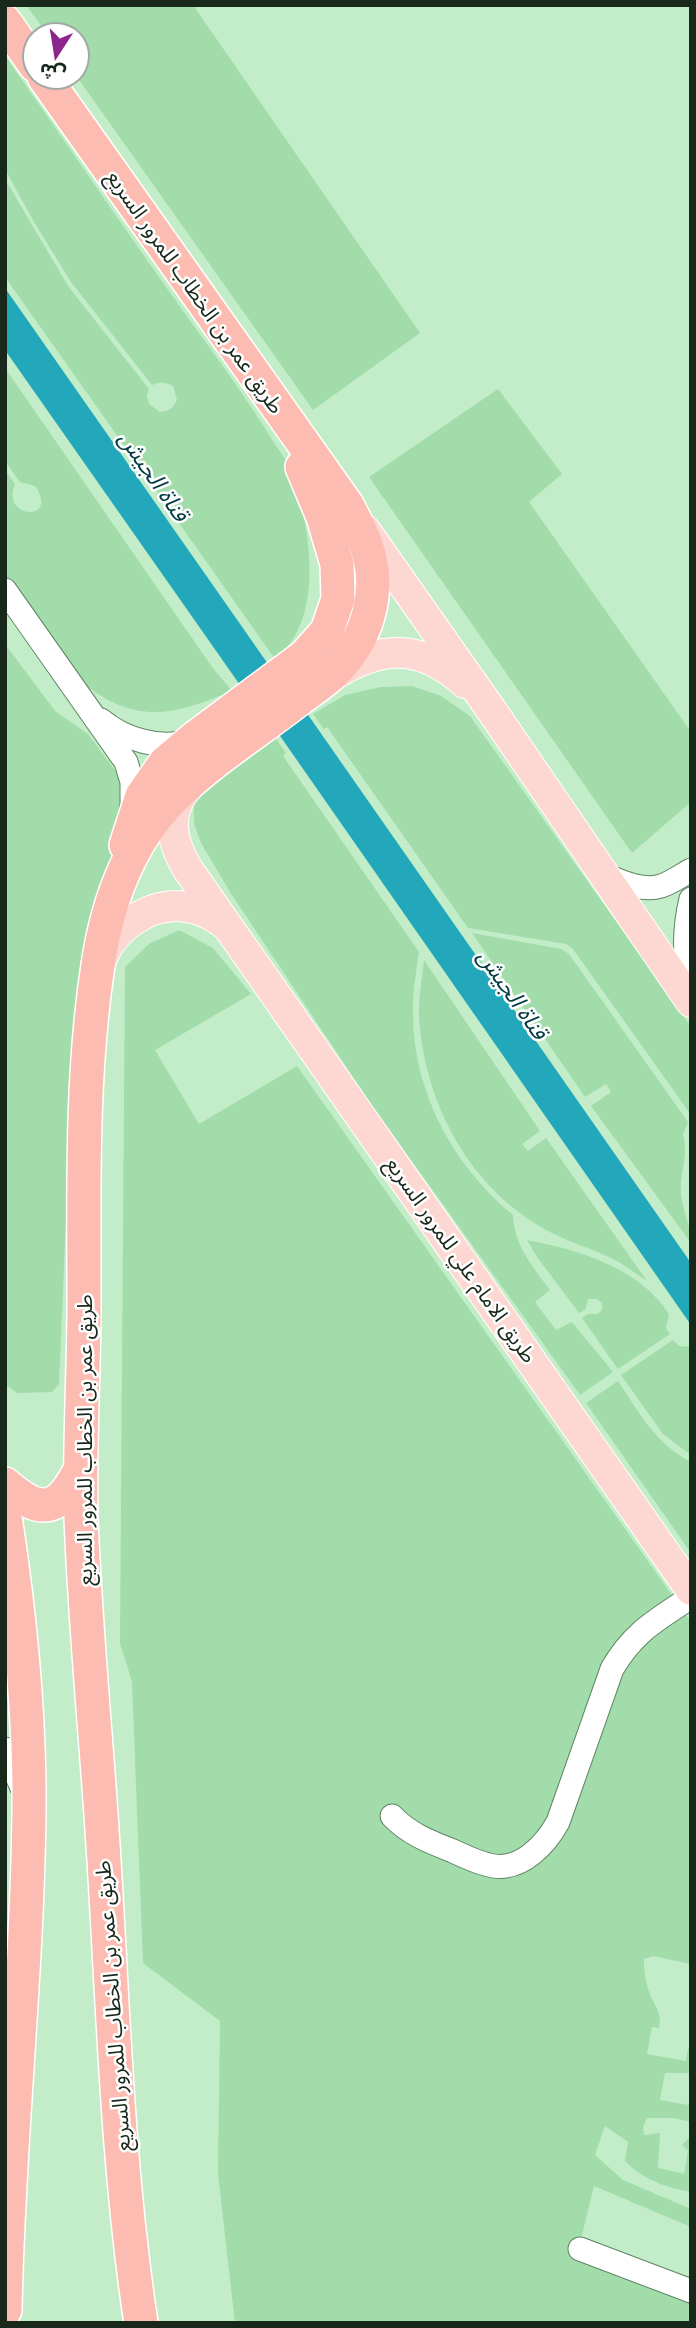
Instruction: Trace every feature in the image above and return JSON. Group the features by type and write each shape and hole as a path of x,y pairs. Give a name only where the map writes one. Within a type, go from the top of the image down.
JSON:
{"highway":[{"path":"5,22 21,45"},
{"name":"طريق عمر بن الخطاب للمرور السريع","path":"54,91 347,505 370,555 373,592 370,610 346,660 251,716 195,779 166,806 142,838 126,865 108,916 97,972 91,1031 84,1169 82,1533 118,2103 132,2261 141,2323"},
{"path":"243,361 263,392 305,472 323,517 337,564 338,599 327,632 317,645 303,683"},
{"path":"108,916 130,829 149,783 165,763 196,737 251,716"},
{"path":"5,1484 23,1500 36,1505 52,1504 64,1496 81,1468"},
{"path":"5,1517 15,1581 23,1667 29,1810 28,1877 6,2243 5,2310"}],"main road":[{"name":"طريق عمر بن الخطاب للمرور السريع","path":"347,505 492,710 691,1002"},
{"name":"طريق عمر بن الخطاب للمرور السريع","path":"303,683 367,657 397,652 412,654 440,665 461,680 492,710"},
{"name":"طريق الامام علي للمرور السريع","path":"195,779 174,806 172,819 173,836 187,868 691,1590"},
{"name":"طريق الامام علي للمرور السريع","path":"97,972 104,951 122,927 153,911 170,906 185,906 215,917 232,930"}],"street":[{"path":"5,590 126,762 132,782 130,829"},
{"path":"91,711 121,733 156,744 171,744 196,737"},
{"path":"602,874 643,887 661,886 691,870"},
{"path":"691,899 685,932 685,963 691,984"},
{"path":"392,1816 403,1828 425,1841 496,1866 510,1865 536,1851 549,1838 558,1822 612,1669 624,1648 638,1634 691,1597"},
{"path":"5,1749 29,1810"},
{"path":"580,2249 691,2291"}],"green space":[{"path":"26,5 193,5 420,333 313,410 87,91 91,91 91,21 38,21"},
{"path":"5,56 21,79 21,91 29,91 243,395 291,470 305,520 310,572 308,597 302,621 291,642 275,659 5,277 5,179 68,286 149,389 149,404 160,412 169,410 174,405 177,400 173,386 163,382 152,385 71,282 5,169"},
{"path":"5,368 212,667 232,691 190,707 152,712 117,704 78,679 5,575 5,470 15,484 13,496 15,504 21,510 36,511 41,498 35,486 20,482 5,461"},
{"path":"498,389 562,474 529,502 691,732 691,802 632,853 369,477"},
{"path":"5,644 55,711 88,734 129,789 68,1172 59,1384 52,1392 17,1393 5,1384"},
{"path":"412,686 441,696 470,716 691,1027 691,1115 573,949 566,944 468,928 327,727 324,729 313,714 345,695 381,687"},
{"path":"276,739 286,753 283,756 419,952 413,1004 415,1040 428,1097 440,1124 472,1174 513,1215 520,1246 550,1290 535,1302 556,1330 572,1322 613,1372 580,1395 373,1107 230,892 201,843 194,824 194,801 212,782"},
{"path":"179,930 213,948 251,994 155,1050 199,1124 297,1066 691,1622 691,1964 653,1956 644,1959 647,1986 660,2018 659,2028 652,2027 647,2054 686,2061 688,2048 691,2048 691,2073 665,2073 660,2100 689,2105 691,2097 691,2122 674,2118 647,2118 643,2127 644,2135 660,2133 658,2168 684,2174 688,2150 682,2145 691,2136 691,2192 655,2182 632,2168 625,2161 628,2142 605,2126 595,2155 623,2180 691,2209 691,2227 594,2186 577,2255 691,2294 691,2323 235,2323 218,2174 220,2021 143,1963 132,1682 120,1643 125,967 149,944"},
{"path":"472,933 561,949 569,954 688,1122 683,1134 685,1150 681,1187 691,1243 591,1106 611,1092 606,1084 585,1097"},
{"path":"424,960 540,1131 522,1144 528,1151 546,1138 647,1281 615,1260 546,1230 519,1212 495,1191 474,1167 456,1141 442,1112 423,1050 419,1011"},
{"path":"527,1240 587,1255 641,1284 669,1314 666,1328 670,1334 618,1369 582,1318 588,1314 598,1314 602,1310 602,1303 597,1299 588,1299 585,1310 579,1313"},
{"path":"673,1340 679,1346 691,1347 691,1455 663,1434 621,1375"},
{"path":"618,1381 658,1437 691,1462 691,1553 586,1403"}],"water":[{"path":"5,288 268,664 240,685 5,350"},
{"path":"306,712 691,1263 691,1325 278,733"}],"water label":[{"name":"قناة الجيش","path":"154,476"},
{"name":"قناة الجيش","path":"513,994"}]}
